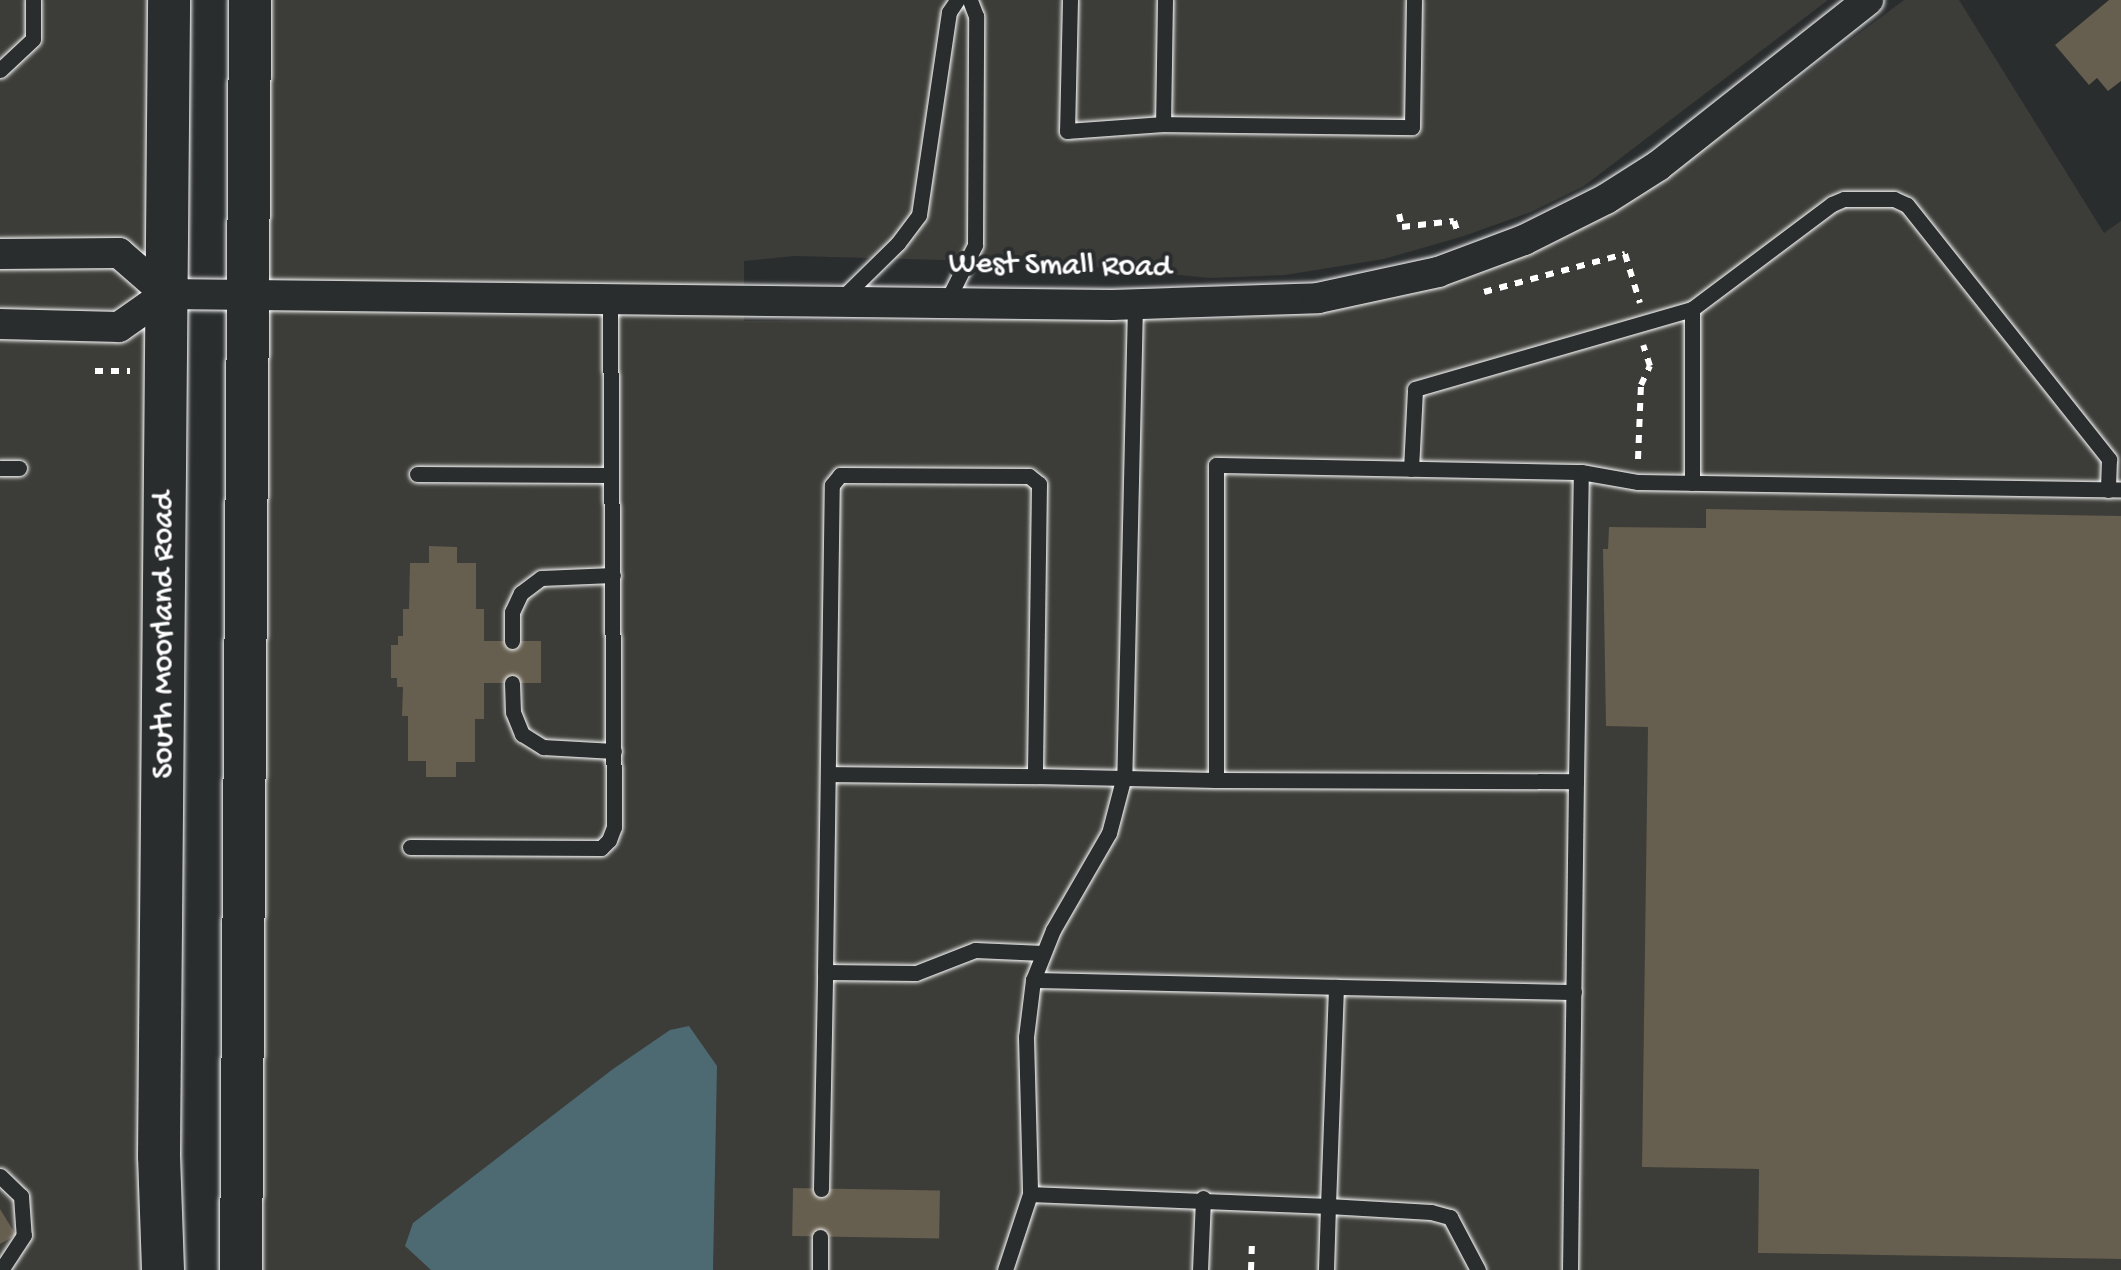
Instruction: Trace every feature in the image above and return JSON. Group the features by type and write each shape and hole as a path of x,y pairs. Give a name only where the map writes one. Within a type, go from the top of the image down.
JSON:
{"main road":[{"name":"South Moorland Road","path":"162,1270 159,1156 169,0"},
{"path":"241,1270 250,0"}],"street":[{"name":"West Small Road","path":"166,294 248,298 1136,305 1318,298 1438,272 1524,240 1606,199 1658,166 1868,0"},
{"path":"0,254 119,253 166,294 119,327 0,324"}],"lane":[{"path":"0,70 33,38 33,0"},
{"path":"840,301 919,216 949,12 957,0"},
{"path":"946,301 974,245 976,16 970,0"},
{"path":"1070,0 1067,131 1163,124 1412,127 1414,0"},
{"path":"1163,124 1165,0"},
{"path":"1216,780 1216,465 1411,469 1581,472 1638,482 2115,490 2109,459 1907,205 1894,200 1844,200 1832,204 1692,309 1415,389 1411,469"},
{"path":"410,847 600,848 609,840 614,827 610,302"},
{"path":"1005,1270 1030,1194 1026,1037 1033,980 1043,953 1110,833 1124,776 1136,305"},
{"path":"1692,309 1692,483"},
{"path":"0,468 18,468"},
{"path":"1570,1270 1581,472"},
{"path":"417,474 611,475"},
{"path":"821,1189 832,485 840,475 1029,476 1039,484 1035,776"},
{"path":"512,641 512,612 521,593 541,578 613,575"},
{"path":"512,684 513,712 522,734 543,746 614,750"},
{"path":"828,774 1576,781"},
{"path":"824,972 916,973 975,950 1043,953"},
{"path":"1033,980 1574,992"},
{"path":"1326,1270 1336,987"},
{"path":"0,1176 21,1196 24,1234 0,1270"},
{"path":"1030,1194 1203,1198 1249,1204 1431,1212 1450,1218 1478,1270"},
{"path":"1200,1270 1203,1198"},
{"path":"820,1237 820,1270"}],"path":[{"path":"1252,1244 1252,1270"}],"shaded area":[{"path":"0,0 169,0 169,1270 0,1270"},
{"path":"270,0 1828,0 1584,186 1531,212 1464,236 1384,259 1285,275 1211,278 1051,263 794,256 744,261 744,321 1201,319 1298,314 1402,293 1597,218 1749,116 1904,0 1959,0 2104,233 2121,221 2121,1270 261,1270"}],"water":[{"path":"689,1026 717,1066 713,1270 431,1270 405,1246 413,1223 613,1069 670,1030"}],"building":[{"path":"2109,0 2121,0 2121,81 2108,91 2097,78 2089,85 2055,45"},
{"path":"1706,509 2121,516 2121,1259 1758,1253 1759,1169 1642,1167 1648,727 1606,726 1603,549 1608,549 1609,527 1706,528"},
{"path":"429,546 457,547 457,563 476,563 476,609 484,609 484,641 541,641 541,683 484,683 484,719 475,719 475,762 456,762 456,777 426,777 426,761 408,761 408,716 402,716 403,687 397,687 397,678 391,678 391,645 398,645 398,636 403,636 403,609 409,609 410,563 429,563"},
{"path":"793,1188 940,1191 939,1239 792,1236"},
{"path":"0,1209 16,1235 0,1244"}]}
